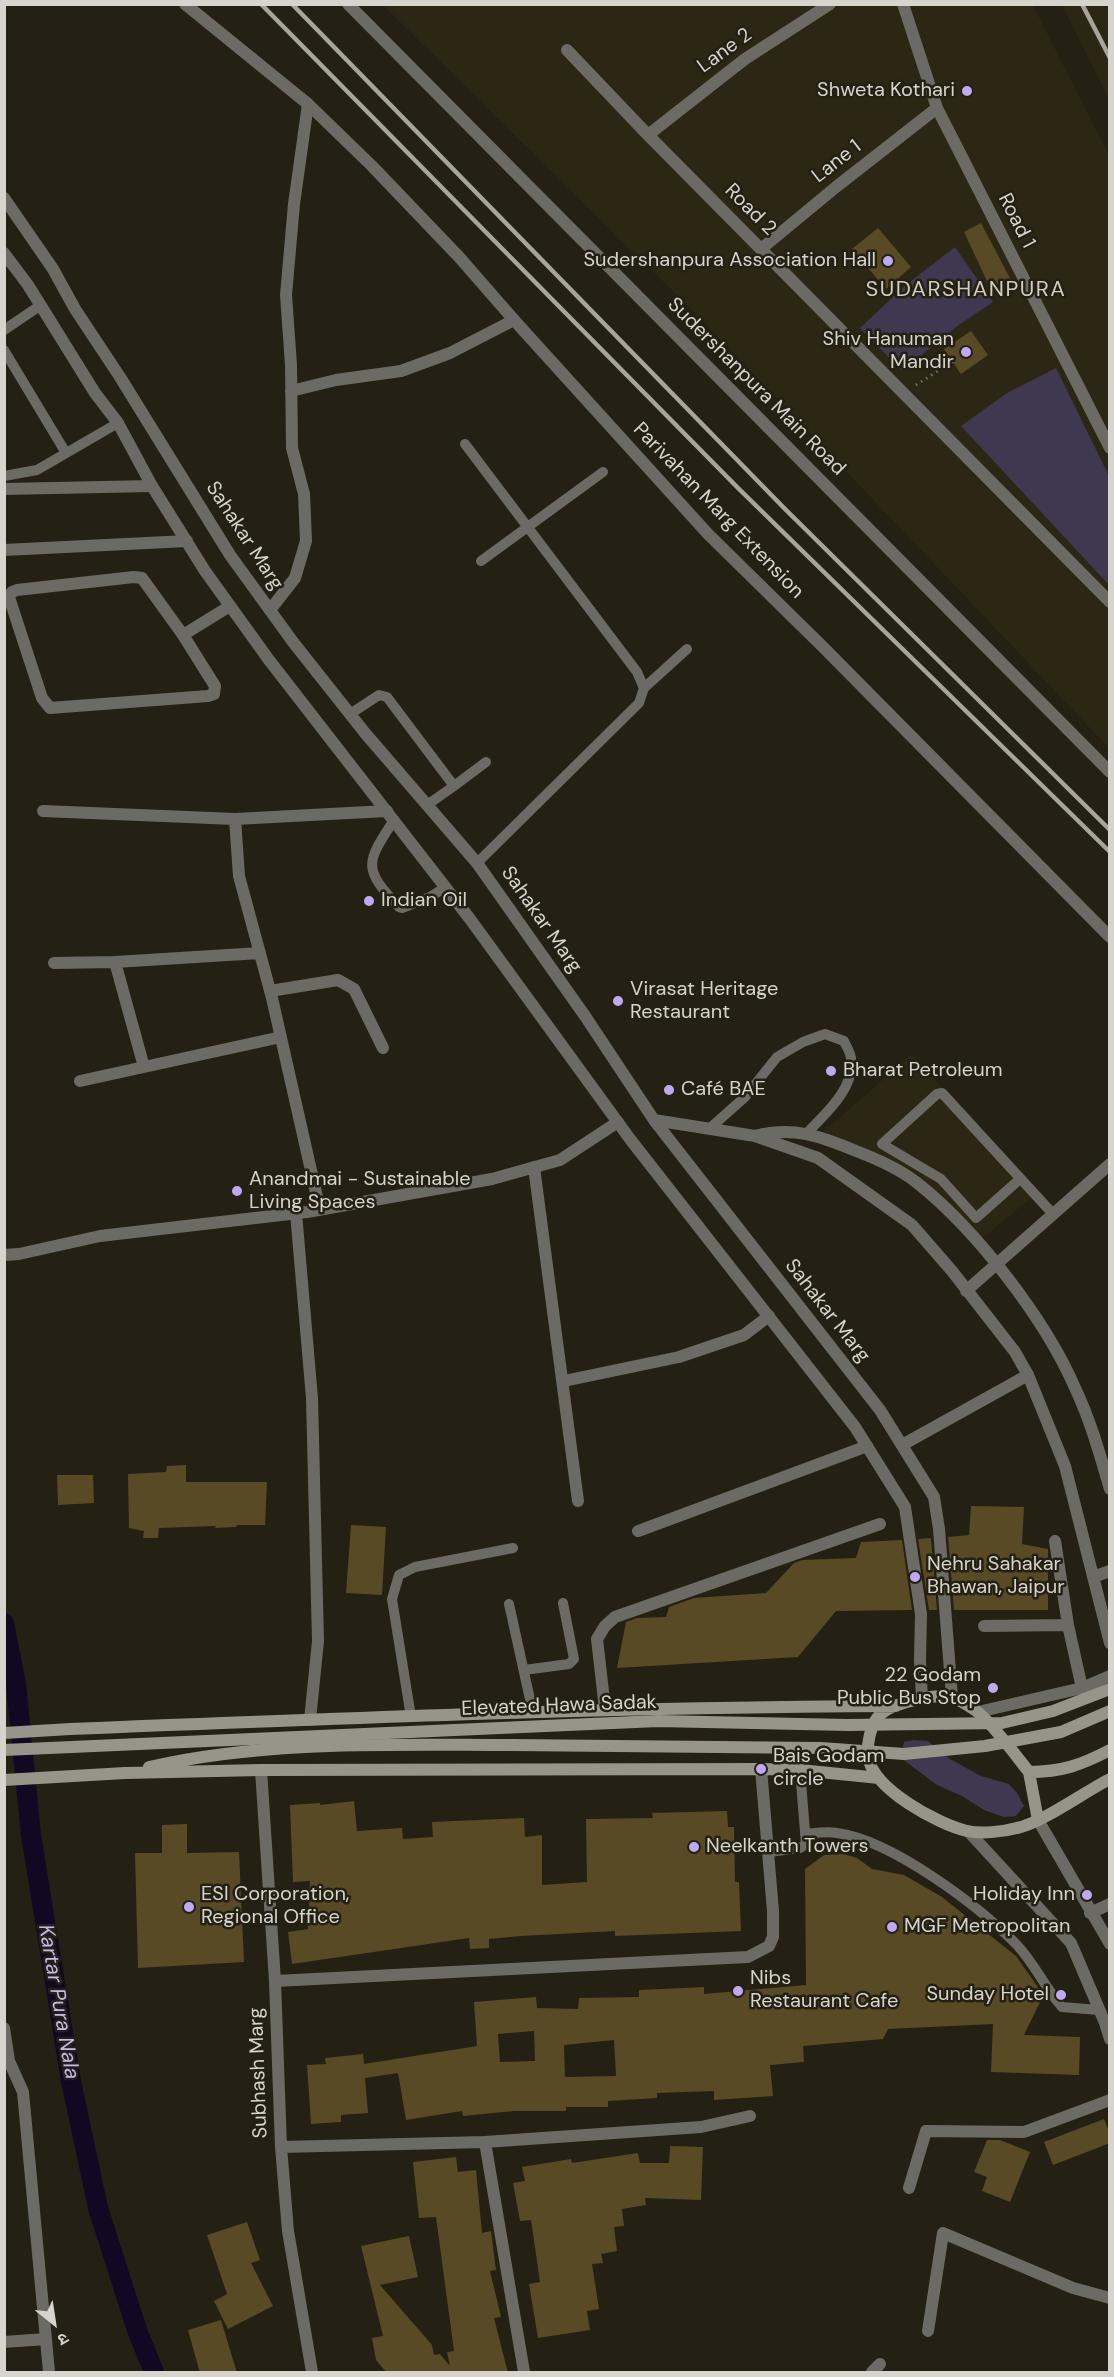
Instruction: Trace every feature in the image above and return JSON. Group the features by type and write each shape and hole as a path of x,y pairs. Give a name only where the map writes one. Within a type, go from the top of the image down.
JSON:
{"main road":[{"name":"Elevated Hawa Sadak","path":"4,1749 658,1721 848,1725 1002,1722 1053,1711 1110,1689"},
{"path":"1038,1820 1029,1772 978,1712 952,1697 922,1699 896,1706 878,1716 871,1731 868,1758 879,1778 903,1800 932,1818 968,1831 1019,1828 1038,1820 1110,1779"},
{"path":"4,1733 605,1709 896,1706"},
{"name":"Elevated Hawa Sadak","path":"125,1773 196,1756 327,1746 821,1748 904,1754 985,1746 1061,1732 1110,1711"},
{"path":"1029,1772 1056,1772 1110,1750"},
{"path":"4,1780 125,1773 261,1770 761,1768 879,1778"}],"street":[{"name":"Parivahan Marg Extension","path":"185,4 308,104 372,166 452,249 708,534 1110,937"},
{"name":"Sudershanpura Main Road","path":"348,4 1110,772"},
{"name":"Lane 2","path":"648,135 745,58 830,4"},
{"name":"Road 1","path":"903,4 938,108 1110,448"},
{"name":"Road 2","path":"567,50 648,135 1110,602"},
{"path":"270,610 295,578 306,541 304,494 292,448 286,295 294,204 308,104"},
{"name":"Lane 1","path":"761,249 938,108"},
{"name":"Sahakar Marg","path":"4,198 53,269 75,309 120,377 230,555 350,714 477,863 585,1016 654,1120 880,1410 934,1497 939,1529 952,1697"},
{"path":"4,253 41,305 95,393 118,423 152,486 187,542 269,660 446,887 618,1122 855,1427 905,1507 921,1614 922,1699"},
{"path":"291,391 336,380 401,371 450,353 514,320"},
{"path":"4,489 152,486"},
{"path":"4,550 187,542"},
{"path":"142,578 183,635 215,686 214,694 50,708 42,698 9,597 17,590 142,578"},
{"path":"183,635 230,606"},
{"path":"43,811 235,819 391,816"},
{"path":"235,819 240,876 270,991 320,1210"},
{"path":"54,963 115,963 260,952"},
{"path":"115,963 144,1067"},
{"path":"270,991 338,980 354,989 383,1048"},
{"path":"80,1081 281,1037"},
{"path":"654,1120 755,1136 818,1158 912,1225 1015,1352 1028,1376 1065,1466 1110,1643"},
{"path":"4,1255 19,1254 100,1236 320,1210 492,1179 560,1160 618,1122"},
{"path":"755,1136 772,1131 808,1132 887,1164 914,1181 956,1217 1030,1309 1075,1387 1091,1425 1110,1489"},
{"path":"966,1291 1110,1164"},
{"path":"534,1167 578,1501"},
{"path":"296,1213 312,1398 318,1641 310,1719"},
{"path":"564,1381 679,1357 744,1335 769,1316"},
{"path":"902,1445 1028,1376"},
{"path":"638,1532 867,1446"},
{"path":"605,1709 597,1639 605,1626 615,1617 880,1524"},
{"path":"1054,1541 1068,1625 1082,1688"},
{"path":"1093,1577 1110,1571"},
{"path":"984,1626 1068,1625"},
{"path":"978,1712 1082,1688 1110,1676"},
{"path":"275,1981 748,1957 769,1946 772,1937 773,1911 761,1768"},
{"name":"Subhash Marg","path":"261,1770 288,2231 312,2373"},
{"path":"1038,1820 1110,1944"},
{"path":"968,1831 1071,1943 1110,2039"},
{"path":"1090,1913 1110,1904"},
{"path":"4,2028 7,2061 23,2092 48,2373"},
{"path":"909,2188 926,2131 1024,2132 1110,2100"},
{"path":"282,2147 485,2142 701,2127 750,2116"},
{"path":"485,2142 524,2373"},
{"path":"928,2331 943,2234 1073,2288 1110,2298"},
{"path":"4,2342 46,2339"}],"lane":[{"path":"4,330 41,305"},
{"path":"4,350 66,453"},
{"path":"4,476 37,470 118,423"},
{"path":"465,444 637,672 644,688"},
{"path":"481,561 603,472"},
{"path":"477,863 639,703 644,688 687,649"},
{"path":"350,714 379,695 387,697 454,786"},
{"path":"427,805 486,762"},
{"path":"391,816 371,861 372,871 392,900 399,907 405,907 430,897 446,887"},
{"path":"709,1129 745,1097 777,1057 803,1042 825,1034 844,1041 851,1059 849,1077 838,1099 808,1132"},
{"path":"1020,1179 976,1218 941,1179 882,1144 937,1094 942,1093 1053,1214"},
{"path":"411,1717 392,1599 399,1575 416,1567 513,1548"},
{"path":"524,1670 569,1664 574,1659 563,1603"},
{"path":"509,1604 533,1713"},
{"path":"769,1852 800,1848 806,1844 800,1770"},
{"path":"805,1834 836,1833 873,1843 898,1854 972,1906 1017,1945 1062,2007 1099,2010"}],"path":[{"path":"906,394 915,385 952,361"}],"shaded area":[{"path":"383,5 1033,5 1109,156 1109,748 709,327"},
{"path":"1062,5 1109,5 1109,99"},
{"path":"955,247 993,302 956,327 902,371 860,328 906,285"},
{"path":"1056,368 1109,476 1109,585 961,426 1007,393"},
{"path":"912,1054 1037,1193 982,1239 919,1175 862,1147 823,1132"},
{"path":"928,1741 950,1759 981,1776 1009,1784 1024,1806 1016,1816 1004,1817 984,1810 962,1796 937,1785 901,1758 904,1742"}],"building":[{"path":"981,223 1012,282 999,289 993,278 987,281 964,232"},
{"path":"878,228 911,267 886,289 852,249"},
{"name":"Shiv Hanuman Mandir","path":"971,331 988,355 961,374 944,349"},
{"path":"186,1465 186,1482 267,1482 265,1525 159,1528 158,1538 143,1538 144,1531 129,1528 128,1474 166,1472 167,1466"},
{"path":"57,1475 93,1475 94,1503 58,1505"},
{"path":"971,1506 1024,1507 1022,1544 1048,1549 1048,1610 954,1610 948,1537 969,1535"},
{"path":"351,1525 386,1527 382,1595 346,1593"},
{"path":"931,1538 937,1610 929,1610 918,1539"},
{"name":"Nehru Sahakar Bhawan, Jaipur","path":"902,1540 912,1610 836,1611 798,1657 617,1668 626,1622 637,1618 666,1617 669,1607 694,1598 766,1593 794,1563 802,1560 856,1558 861,1542"},
{"path":"354,1801 357,1831 402,1828 403,1839 433,1837 432,1822 524,1818 525,1837 542,1835 542,1885 587,1882 586,1819 653,1818 652,1813 727,1811 728,1827 734,1827 735,1882 739,1882 741,1931 615,1936 615,1931 521,1936 489,1939 489,1948 470,1949 469,1938 292,1964 288,1932 308,1929 310,1881 293,1882 290,1805 320,1803 320,1805"},
{"name":"ESI Corporation, Regional Office","path":"187,1824 187,1853 239,1852 244,1962 138,1968 135,1853 162,1853 162,1825"},
{"path":"844,1854 857,1858 872,1869 904,1875 942,1897 1016,1956 1040,1990 1040,2002 1024,2035 1080,2037 1079,2075 991,2072 993,2024 888,2029 883,2039 803,2046 804,2062 770,2065 773,2096 714,2100 714,2091 657,2093 657,2098 608,2101 608,2107 566,2107 566,2111 514,2111 463,2116 462,2111 406,2120 398,2073 365,2078 368,2113 341,2115 341,2122 311,2124 307,2065 326,2064 325,2058 363,2054 364,2064 477,2046 474,2002 536,1997 537,2008 578,2009 579,1998 639,1997 639,1990 704,1987 704,1994 806,1985 805,1869 824,1855","holes":["534,2031 535,2061 500,2062 498,2034","614,2040 616,2076 565,2077 564,2045"]},
{"path":"1104,2119 1110,2134 1110,2143 1053,2165 1044,2142"},
{"path":"987,2140 1000,2140 1030,2152 1010,2202 982,2191 987,2177 974,2172"},
{"path":"670,2146 703,2147 701,2200 645,2198 646,2205 622,2209 624,2226 614,2227 617,2251 601,2254 603,2263 592,2264 599,2309 587,2311 590,2330 538,2338 529,2284 540,2282 531,2220 520,2221 513,2183 525,2181 522,2167 571,2159 572,2163 638,2153 640,2163 669,2163"},
{"path":"456,2157 458,2172 476,2170 482,2233 491,2231 496,2270 490,2271 501,2317 494,2318 508,2373 387,2373 376,2360 372,2338 383,2336 361,2246 409,2236 418,2277 380,2285 432,2345 434,2355 440,2354 450,2366 447,2352 454,2351 436,2217 419,2218 413,2162"},
{"path":"247,2222 260,2260 251,2263 273,2306 228,2329 214,2301 227,2294 207,2235"},
{"path":"221,2320 237,2373 200,2373 188,2330"}],"waterway":[{"name":"Kartar Pura Nala","path":"4,1623 16,1684 31,1835 71,2081 98,2208 137,2330 154,2372"}],"railway":[{"path":"261,4 738,488 1110,852"},
{"path":"292,4 785,509 1110,830"},
{"path":"1082,4 1110,58"}],"place":[{"name":"Shweta Kothari","path":"967,91"},
{"name":"Sudershanpura Association Hall","path":"888,261"},
{"name":"Shiv Hanuman Mandir","path":"966,352"},
{"name":"Indian Oil","path":"369,901"},
{"name":"Virasat Heritage Restaurant","path":"618,1001"},
{"name":"Bharat Petroleum","path":"831,1071"},
{"name":"Café BAE","path":"669,1090"},
{"name":"Anandmai - Sustainable Living Spaces","path":"237,1191"},
{"name":"Nehru Sahakar Bhawan, Jaipur","path":"915,1577"},
{"name":"22 Godam Public Bus Stop","path":"993,1688"},
{"name":"Bais Godam circle","path":"761,1769"},
{"name":"Neelkanth Towers","path":"694,1847"},
{"name":"Holiday Inn","path":"1087,1895"},
{"name":"ESI Corporation, Regional Office","path":"189,1907"},
{"name":"MGF Metropolitan","path":"892,1927"},
{"name":"Nibs Restaurant Cafe","path":"738,1991"},
{"name":"Sunday Hotel","path":"1061,1995"}],"district":[{"name":"SUDARSHANPURA","path":"966,290"}]}
